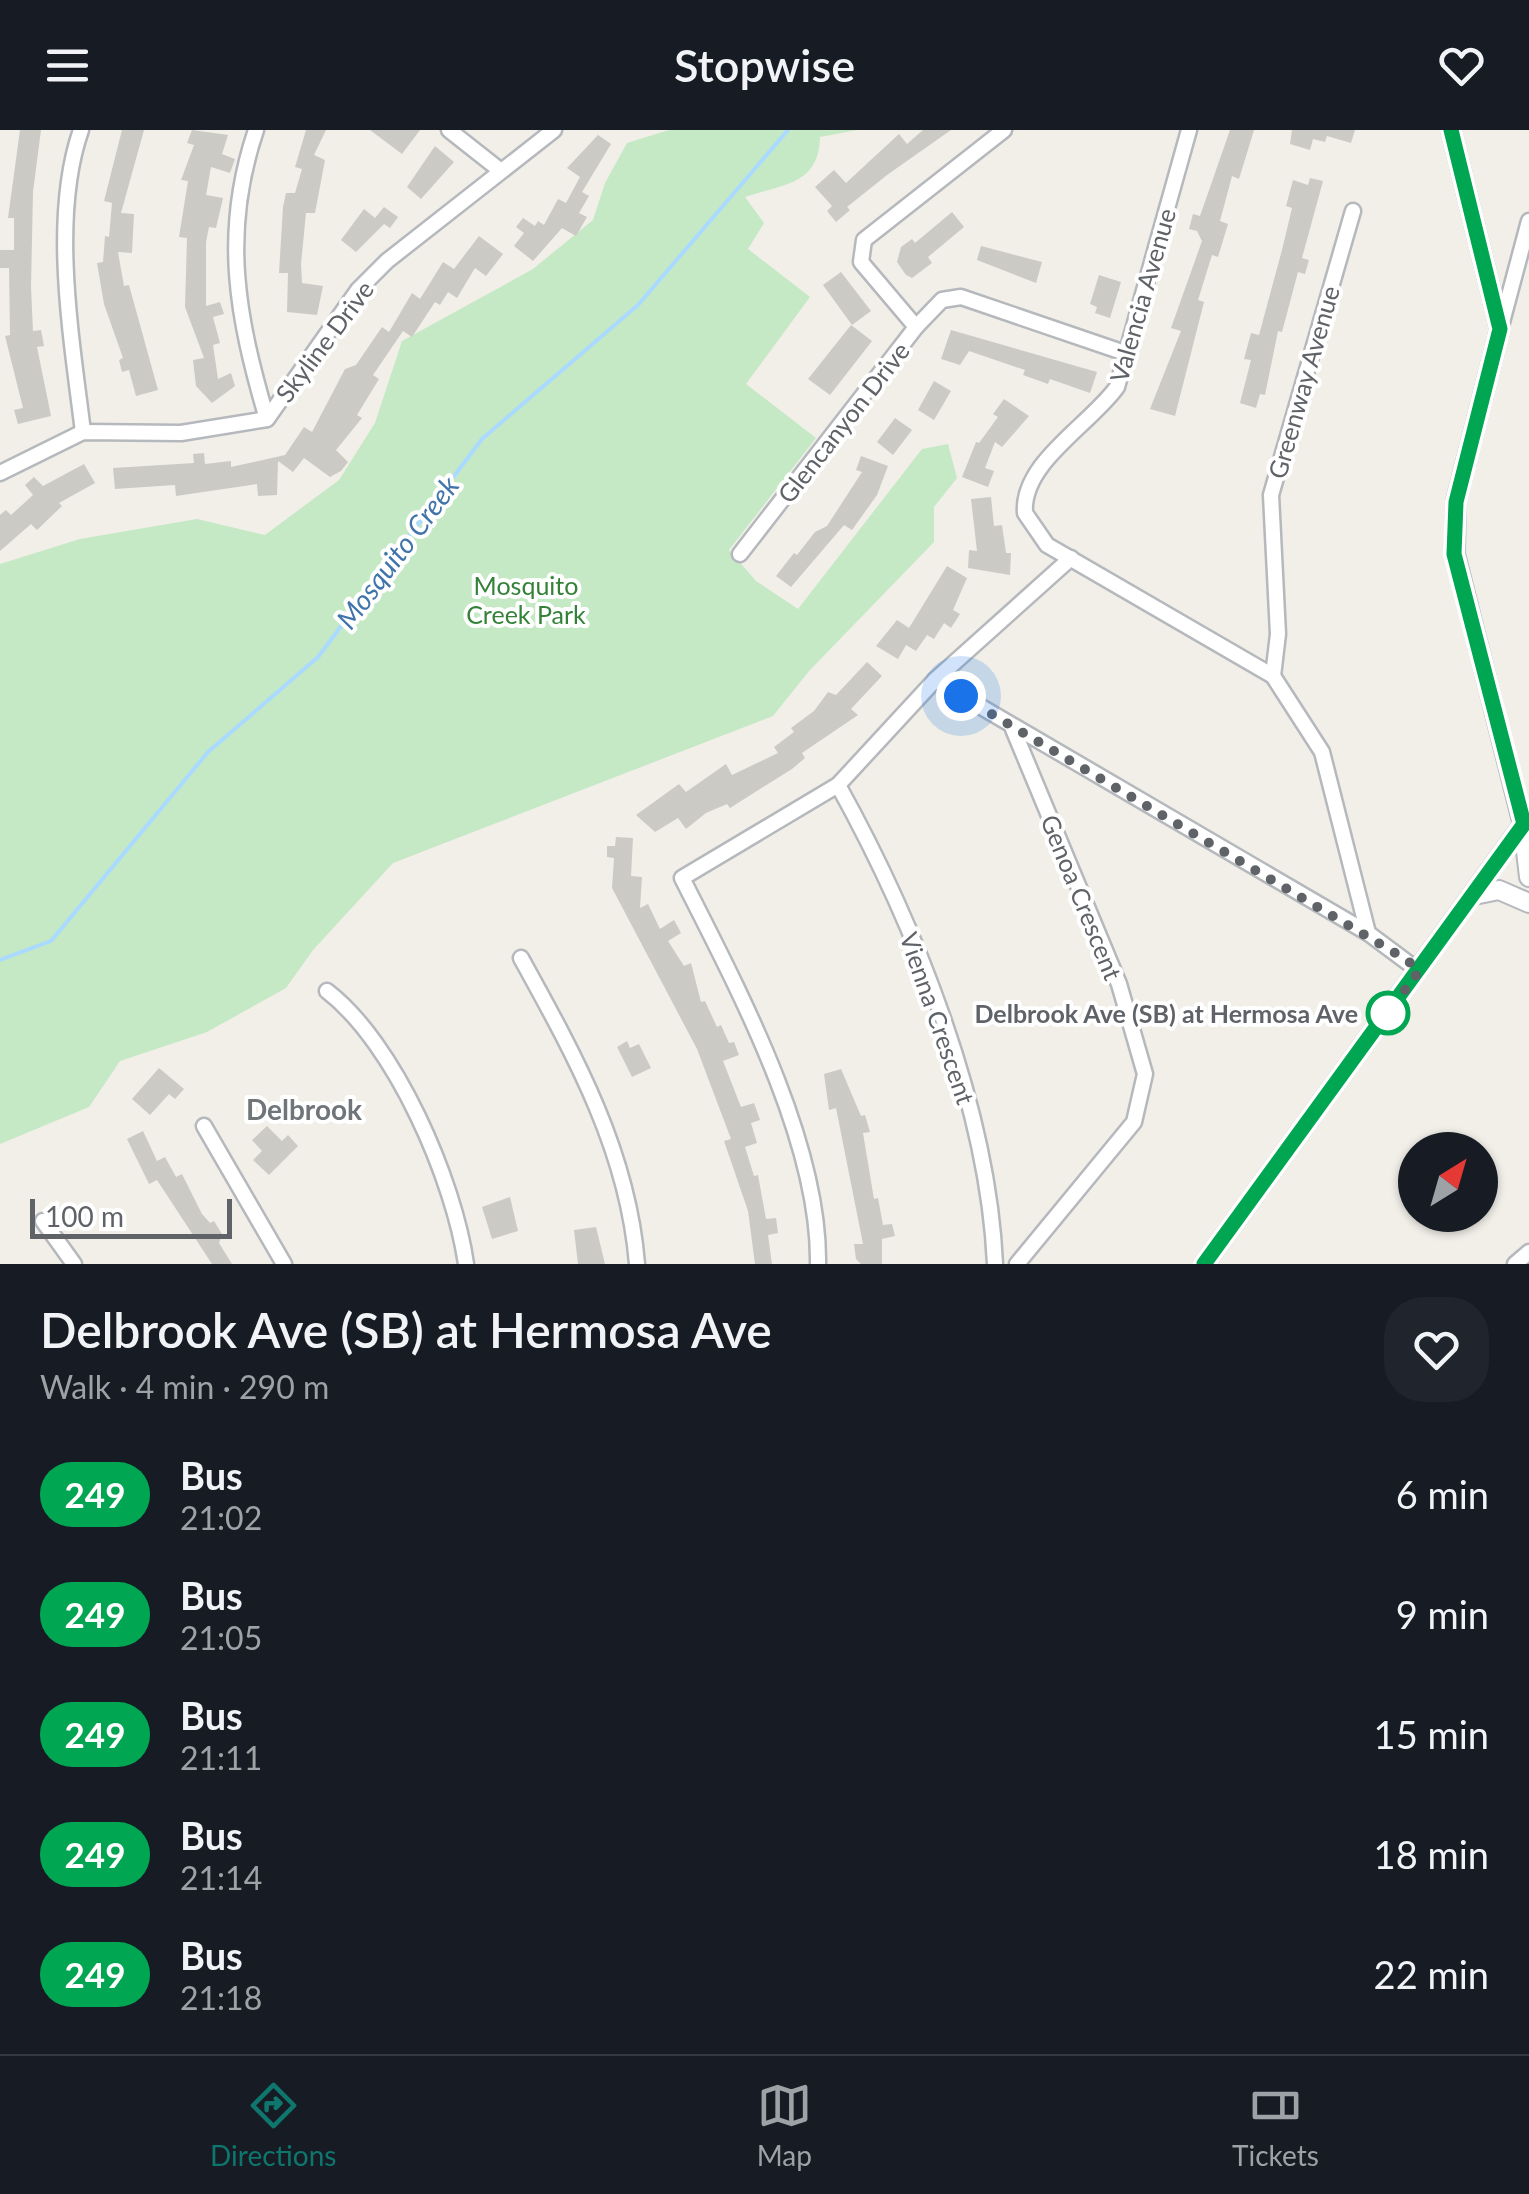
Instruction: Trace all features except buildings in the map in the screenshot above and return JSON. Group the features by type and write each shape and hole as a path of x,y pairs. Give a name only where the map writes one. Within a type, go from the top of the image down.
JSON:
{"street":[{"path":"81,130 71,159 66,296 84,432"},
{"path":"256,130 244,166 233,231 242,324 266,420"},
{"path":"448,130 502,171"},
{"name":"Skyline Drive","path":"0,474 84,432 181,433 266,420 358,290 554,130"},
{"name":"Glencanyon Drive","path":"740,554 916,327 861,262 859,250 872,230 1004,130"},
{"name":"Valencia Avenue","path":"1071,558 1033,530 1024,498 1030,481 1101,410 1117,387 1189,130"},
{"path":"1451,130 1500,329"},
{"name":"Greenway Avenue","path":"1274,676 1278,634 1270,495 1352,211"},
{"path":"1529,221 1456,502 1453,528 1454,554 1526,821 1529,877"},
{"path":"916,327 942,300 960,298 1128,354"},
{"path":"818,1264 814,1202 755,1021 682,878 838,785 936,680 1071,558 1274,676 1322,752 1368,933"},
{"path":"936,680 1013,729 1368,933 1419,971"},
{"name":"Genoa Crescent","path":"1013,729 1119,984 1145,1074 1134,1122 1017,1264"},
{"name":"Vienna Crescent","path":"838,785 914,940 981,1145 995,1264"},
{"path":"1204,1264 1526,821"},
{"path":"1474,895 1498,890 1529,904"},
{"path":"522,958 588,1080 634,1218 637,1264"},
{"path":"327,991 345,1005 396,1077 432,1150 462,1240 466,1264"},
{"path":"204,1126 284,1264"},
{"path":"43,1221 74,1264"},
{"path":"1515,1264 1529,1252"}],"green space":[{"name":"Mosquito Creek Park","path":"669,130 857,130 820,137 818,153 806,174 745,197 764,223 748,249 810,297 746,384 816,438 729,550 756,581 798,609 922,449 948,444 957,478 934,507 934,542 809,671 773,716 393,863 313,950 286,988 207,1032 120,1061 89,1107 0,1144 0,564 80,539 197,519 265,535 339,480 375,423 402,341 533,269 593,220 605,183 627,143"}],"waterway":[{"name":"Mosquito Creek","path":"0,960 51,941 208,752 318,657 482,439 638,305 788,130"}],"bus line":[{"name":"249","path":"1204,1264 1524,824 1454,554 1456,502 1500,329 1451,130"}],"place":[{"name":"Delbrook Ave (SB) at Hermosa Ave","path":"1388,1013"}],"district":[{"name":"Delbrook","path":"304,1109"}],"route":[{"path":"961,696 1368,933 1407,960 1419,971 1388,1013"}]}
